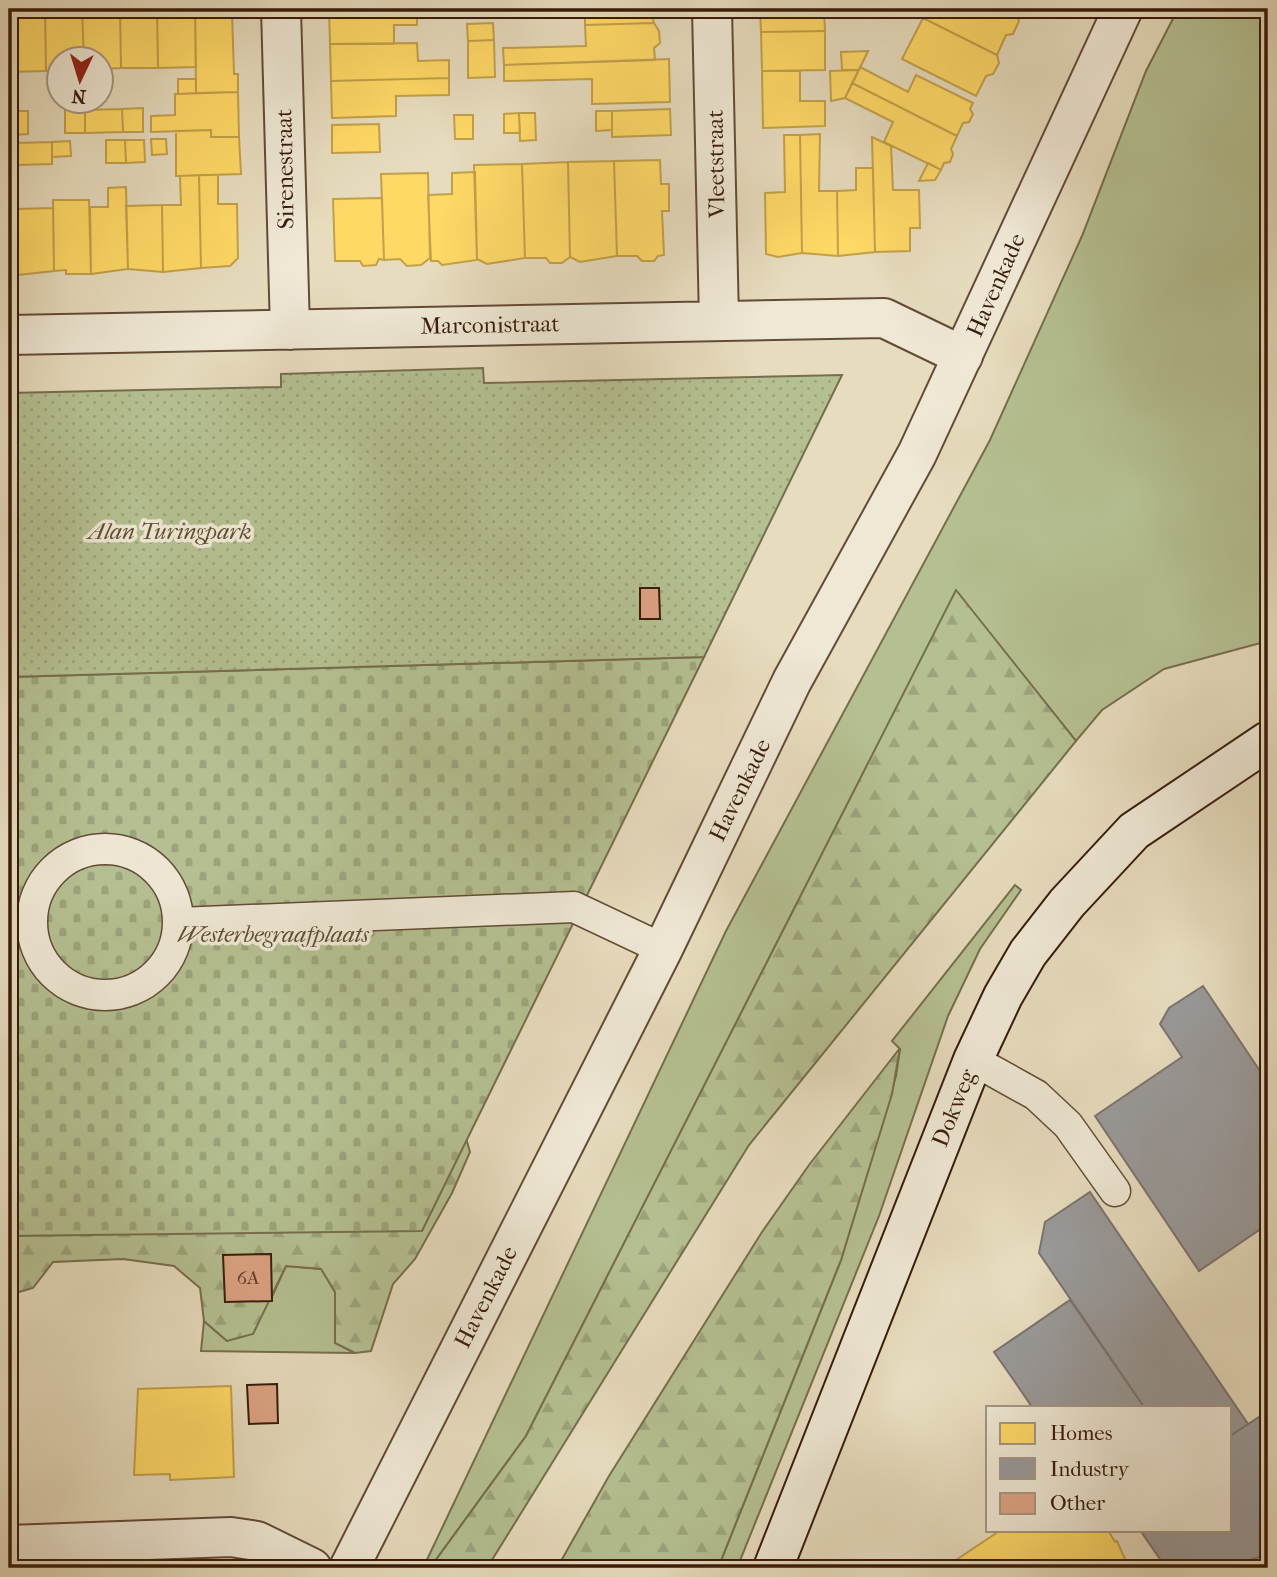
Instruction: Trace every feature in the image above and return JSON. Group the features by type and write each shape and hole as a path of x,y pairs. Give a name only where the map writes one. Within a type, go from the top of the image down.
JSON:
{"street":[{"name":"Sirenestraat","path":"281,9 290,330"},
{"name":"Vleetstraat","path":"712,9 719,320"},
{"name":"Havenkade","path":"349,1568 663,949 792,681 917,454 1123,9"},
{"name":"Marconistraat","path":"9,335 884,318 963,356"},
{"name":"Dokweg","path":"773,1568 973,1060 1003,996 1028,953 1067,903 1133,831 1268,741"},
{"path":"9,1545 231,1537 257,1541 312,1568"}],"lane":[{"path":"92,849 122,850 150,863 169,886 179,923 167,962 148,980 125,992 99,995 70,987 47,967 33,940 32,910 42,882 63,860 92,849"},
{"path":"179,923 574,907 663,949"},
{"path":"973,1060 1036,1095 1068,1125 1115,1191"}],"green space":[{"path":"1178,9 1268,9 1268,641 1164,669 1102,710 1076,741 956,591 526,1436 430,1568 423,1568 726,931 990,440 1082,236 1146,71"},
{"name":"Alan Turingpark","path":"483,368 484,383 842,375 704,657 9,677 9,393 281,387 281,374"},
{"path":"956,590 1076,741 749,1145 487,1568 430,1568 526,1436"},
{"name":"Westerbegraafplaats","path":"704,657 422,1231 9,1236 9,677"},
{"path":"1015,885 1021,890 980,949 948,1016 879,1216 737,1568 718,1568 841,1260 896,1076 900,1049 892,1041"},
{"path":"900,1048 892,1094 841,1260 718,1568 557,1568 609,1476 762,1232 809,1165"},
{"path":"454,1097 470,1152 452,1193 415,1259 393,1284 371,1351 355,1353 335,1343 335,1292 321,1269 286,1266 253,1334 227,1341 204,1321 200,1288 174,1266 123,1259 53,1262 33,1288 9,1295 9,1193"},
{"path":"286,1266 322,1269 335,1292 335,1343 355,1353 201,1351 204,1321 227,1341 271,1299"}],"building: Homes":[{"path":"45,9 46,71 9,72 9,10"},
{"path":"45,9 82,9 83,46 46,46 46,71"},
{"path":"82,9 120,9 121,68 116,68 116,46 83,46"},
{"path":"120,9 157,9 158,68 121,68"},
{"path":"157,9 195,9 196,67 158,68"},
{"path":"195,9 229,9 232,12 234,74 238,74 238,92 196,93"},
{"path":"329,9 417,9 417,25 394,25 394,44 330,44"},
{"path":"585,9 658,9 659,15 653,19 654,23 585,25"},
{"path":"760,9 863,10 824,10 825,31 761,32"},
{"path":"927,9 1007,9 1016,13 1019,21 1013,34 1006,35 997,55 923,18"},
{"path":"923,18 997,55 999,63 993,74 986,76 976,96 902,59"},
{"path":"493,23 494,40 468,41 467,24"},
{"path":"654,23 659,31 660,43 654,48 655,60 504,65 503,48 586,46 585,25"},
{"path":"825,31 825,70 762,71 761,32"},
{"path":"494,40 495,77 468,78 468,41"},
{"path":"417,43 418,61 449,60 449,78 331,81 330,44"},
{"path":"868,51 859,70 842,70 841,52"},
{"path":"669,59 670,102 592,104 592,79 504,81 504,65"},
{"path":"860,67 908,92 916,75 973,103 970,109 973,114 969,122 963,123 957,136 852,83"},
{"path":"859,70 845,98 831,101 830,71"},
{"path":"762,71 800,71 800,101 825,101 825,126 763,128"},
{"path":"449,78 449,95 396,96 396,116 332,118 331,81"},
{"path":"178,79 196,79 196,93 178,94"},
{"path":"852,83 957,136 951,149 953,154 950,162 944,163 941,170 884,142 893,122 845,98"},
{"path":"238,92 239,137 211,137 211,130 151,132 151,116 175,115 175,94"},
{"path":"143,108 143,132 123,132 122,109"},
{"path":"116,109 122,109 123,132 85,133 85,116 116,116"},
{"path":"670,109 671,135 612,137 612,111"},
{"path":"10,111 28,111 28,134 11,135"},
{"path":"596,111 612,111 612,130 596,131"},
{"path":"519,113 520,133 504,133 504,114"},
{"path":"519,113 535,113 536,140 520,141"},
{"path":"454,115 473,115 473,139 455,139"},
{"path":"65,116 85,116 85,133 65,133"},
{"path":"379,124 380,152 332,153 332,125"},
{"path":"211,130 211,137 239,137 241,174 176,176 176,131"},
{"path":"820,134 819,191 837,191 838,256 802,253 800,135"},
{"path":"784,135 800,135 802,253 778,257 766,254 765,193 785,192"},
{"path":"872,137 891,146 893,190 919,190 920,228 910,228 910,251 875,252"},
{"path":"151,139 166,139 167,154 152,155"},
{"path":"106,140 125,140 126,163 106,163"},
{"path":"125,140 144,140 145,162 126,163"},
{"path":"70,141 71,156 52,157 52,142"},
{"path":"52,142 52,164 15,165 15,143"},
{"path":"9,143 15,143 15,165 9,165"},
{"path":"660,160 661,184 669,184 669,211 662,211 664,255 658,256 654,261 642,261 637,256 617,256 614,161"},
{"path":"614,161 617,256 580,262 570,257 568,162"},
{"path":"568,162 570,257 562,263 550,263 546,258 525,258 522,164"},
{"path":"928,163 941,170 935,180 919,181"},
{"path":"522,164 525,258 487,264 477,259 474,165"},
{"path":"856,168 873,168 875,252 838,256 837,191 856,190"},
{"path":"475,172 477,260 442,265 438,261 431,261 428,195 452,194 452,173"},
{"path":"428,173 430,258 421,265 407,266 400,259 384,260 381,174"},
{"path":"199,175 218,175 218,204 237,204 238,258 230,266 201,268"},
{"path":"199,175 201,268 163,272 162,205 181,205 180,176"},
{"path":"126,187 128,269 91,274 90,207 108,207 108,188"},
{"path":"382,198 384,260 379,259 376,265 363,266 360,261 335,261 333,199"},
{"path":"53,200 89,200 91,274 54,271"},
{"path":"162,205 163,272 128,269 126,206"},
{"path":"53,208 54,271 18,275 16,209"},
{"path":"9,209 16,209 18,275 9,276"},
{"path":"231,1386 234,1477 170,1480 170,1474 134,1475 138,1389"},
{"path":"998,1532 1109,1532 1115,1542 1117,1541 1129,1568 944,1568"}],"building: Industry":[{"path":"1203,986 1268,1083 1268,1224 1199,1271 1095,1116 1182,1057 1160,1024 1169,1008"},
{"path":"1090,1192 1248,1424 1232,1435 1232,1406 1143,1406 1039,1253 1045,1222"},
{"path":"1070,1300 1143,1406 1031,1406 994,1352"},
{"path":"1268,1411 1268,1554 1228,1568 1166,1568 1141,1532 1232,1532 1232,1435"}],"building: Other":[{"path":"640,588 659,588 660,619 640,619"},
{"path":"271,1254 272,1301 225,1302 223,1255"},
{"path":"277,1384 278,1423 249,1424 247,1385"}]}
